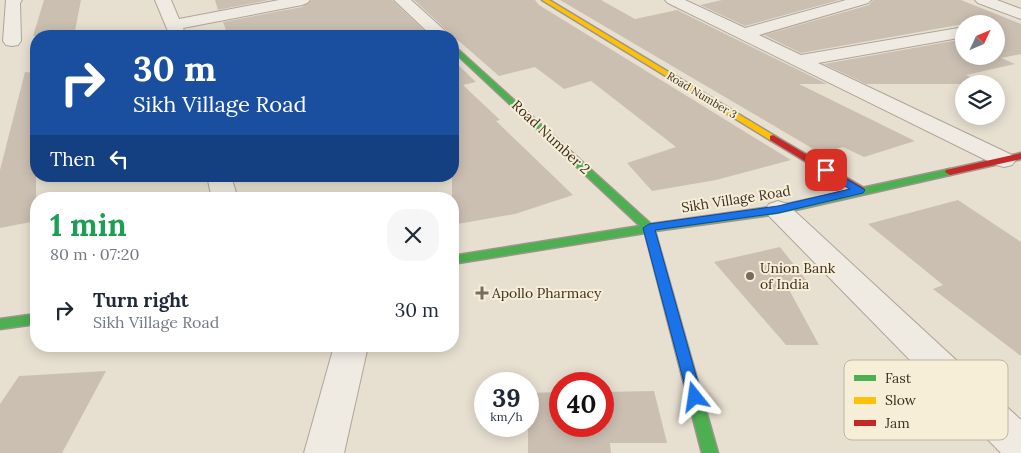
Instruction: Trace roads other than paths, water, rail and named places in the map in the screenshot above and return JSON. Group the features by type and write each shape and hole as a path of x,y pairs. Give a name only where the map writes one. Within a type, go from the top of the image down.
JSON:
{"street":[{"path":"12,41 12,2 14,0"},
{"path":"163,0 176,30"},
{"path":"180,30 302,0"},
{"path":"402,0 435,30"},
{"name":"Road Number 3","path":"545,0 860,190"},
{"path":"673,0 799,61 1012,158"},
{"path":"743,34 863,0"},
{"path":"983,0 1021,14"},
{"path":"1005,24 1021,22"},
{"path":"799,61 955,34"},
{"name":"Road Number 2","path":"459,52 649,228"},
{"name":"Sikh Village Road","path":"459,259 649,228 778,210 860,190 1012,158"},
{"path":"778,210 932,360"},
{"path":"649,228 710,453"},
{"path":"0,324 30,320"},
{"path":"324,453 349,352"},
{"path":"1008,433 1021,446"}],"place":[{"name":"Union Bank of India","path":"750,276"},
{"name":"Apollo Pharmacy","path":"482,293"}]}
